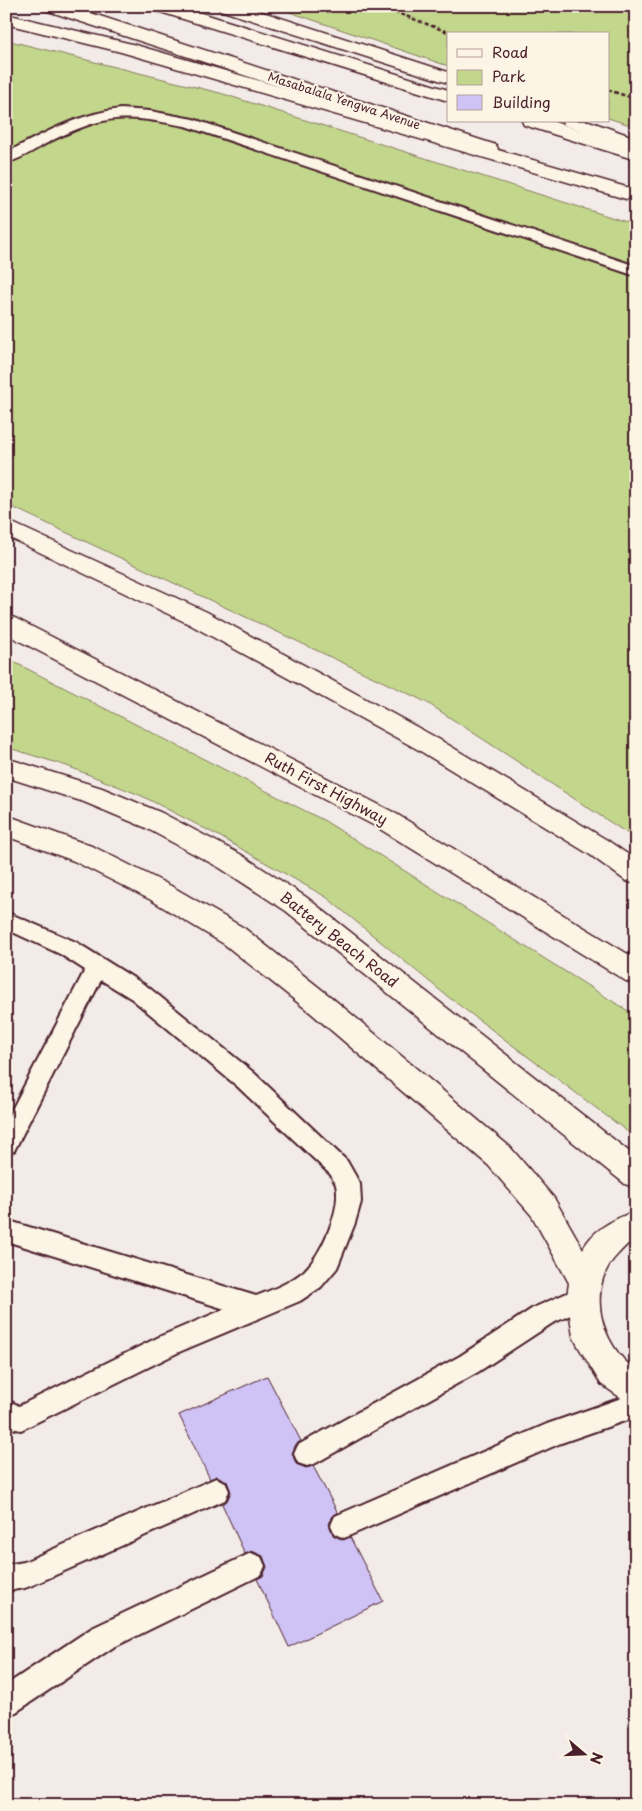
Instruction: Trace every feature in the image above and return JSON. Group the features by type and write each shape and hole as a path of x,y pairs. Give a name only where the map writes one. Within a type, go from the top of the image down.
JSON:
{"main road":[{"name":"Masabalala Yengwa Avenue","path":"51,6 631,195"},
{"path":"160,6 447,96"},
{"path":"226,6 447,78"},
{"path":"6,19 126,48 631,195"},
{"path":"534,122 636,154"},
{"path":"574,122 636,144"},
{"path":"6,527 198,618 417,738 598,847 636,874"},
{"name":"Ruth First Highway","path":"6,624 384,819 636,973"},
{"name":"Battery Beach Road","path":"6,767 93,795 153,820 230,861 296,904 636,1175"},
{"path":"6,825 84,854 161,893 234,936 321,1005 499,1156 543,1207 584,1290 589,1336 613,1372 636,1389"},
{"path":"584,1290 597,1254 619,1232 636,1224"}],"lane":[{"path":"6,158 91,120 113,114 139,114 188,122 636,271"},
{"path":"6,920 68,948 140,992 245,1079 338,1168 348,1184 349,1202 343,1224 328,1260 312,1279 291,1293 170,1344 21,1418 14,1418 6,1411"},
{"path":"6,1144 97,967"},
{"path":"6,1230 256,1308"},
{"path":"307,1454 470,1364 584,1290"},
{"path":"344,1525 556,1433 636,1404"},
{"path":"6,1578 25,1575 216,1491"},
{"path":"6,1702 102,1638 251,1566"}],"path":[{"path":"369,6 447,32"},
{"path":"610,91 636,100"}],"green space":[{"path":"272,6 636,6 636,127 610,119 610,32 447,32 447,66"},
{"path":"6,40 220,93 636,225 636,839 426,702 6,504"},
{"path":"6,658 325,821 636,1016 636,1138 447,996 326,897 217,835 142,796 67,766 6,747"}],"building":[{"path":"267,1376 301,1441 296,1444 292,1453 296,1464 306,1468 313,1466 338,1513 333,1515 329,1524 333,1535 343,1540 350,1537 383,1601 289,1647 257,1579 263,1576 267,1567 263,1556 252,1551 245,1554 222,1504 227,1501 231,1492 227,1481 217,1476 210,1479 179,1415"}]}
